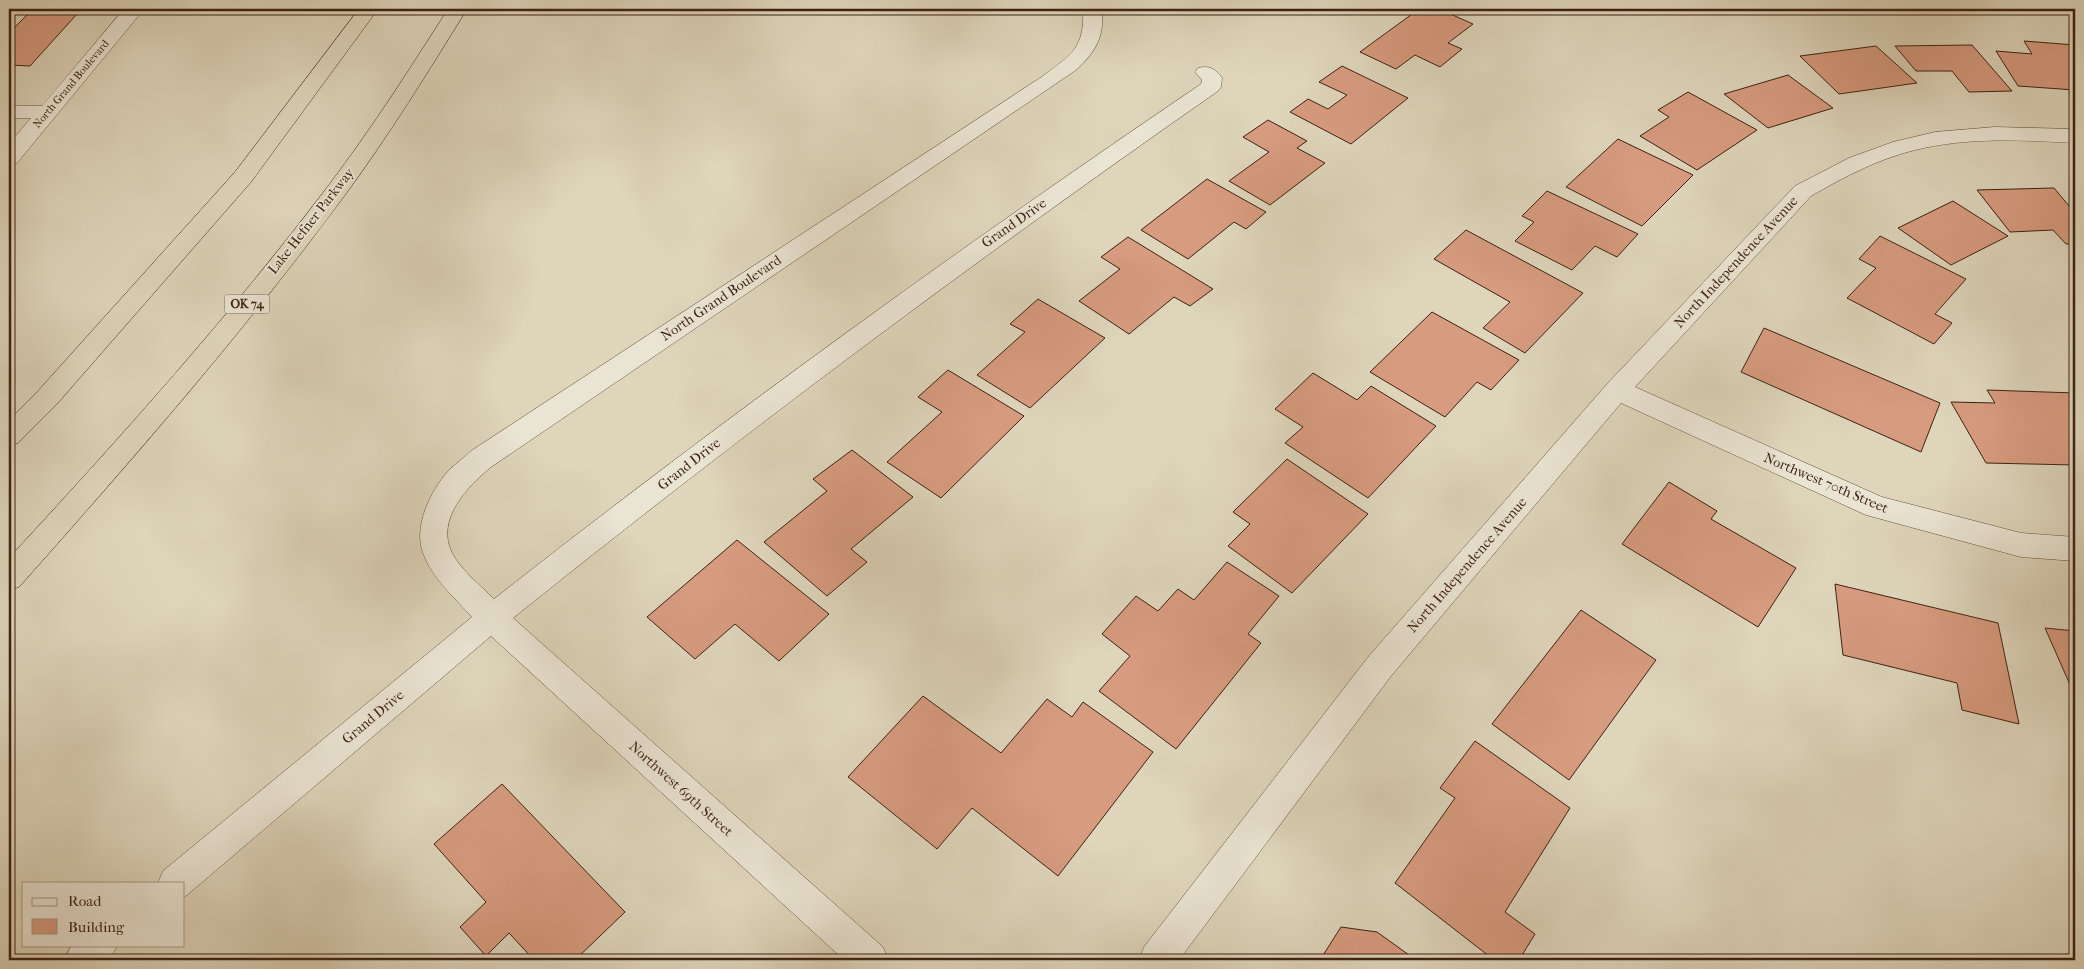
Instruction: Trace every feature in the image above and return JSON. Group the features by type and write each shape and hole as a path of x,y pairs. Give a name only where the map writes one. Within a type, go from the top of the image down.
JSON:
{"highway":[{"path":"9,436 47,398 243,177 368,9"},
{"name":"Lake Hefner Parkway","path":"9,578 138,436 248,303 337,190 405,93 457,9"}],"street":[{"name":"North Grand Boulevard","path":"9,158 134,9"},
{"name":"North Grand Boulevard","path":"492,618 442,562 434,543 436,521 443,500 460,478 482,459 655,342 1050,80 1078,58 1088,47 1093,34 1092,9"},
{"name":"Grand Drive","path":"176,882 492,618 734,428 938,277 1211,87 1212,78 1205,72"},
{"path":"9,112 48,112"},
{"name":"North Independence Avenue","path":"1157,960 1380,666 1617,390 1803,191 1836,171 1876,155 1916,143 1964,136 2011,133 2075,136"},
{"name":"Northwest 70th Street","path":"1617,390 1876,507 2021,545 2075,549"},
{"name":"Northwest 69th Street","path":"492,618 870,960"},
{"path":"82,960 99,946"}],"green space":[{"path":"1769,9 2075,9 2075,13"}],"building":[{"path":"1419,9 1439,9 1473,24 1448,43 1462,49 1440,67 1415,55 1396,69 1360,52"},
{"path":"28,14 77,14 30,66 9,65 9,29 13,29"},
{"path":"2024,41 2075,45 2075,90 2018,86 1996,51 2032,54"},
{"path":"1972,45 2012,91 1969,92 1952,71 1916,71 1895,46"},
{"path":"1876,46 1917,83 1839,94 1800,56"},
{"path":"1342,66 1408,98 1351,144 1290,112 1308,99 1328,109 1347,95 1319,82"},
{"path":"1788,75 1833,108 1768,128 1724,94"},
{"path":"1688,92 1757,130 1697,170 1640,136 1669,117 1658,110"},
{"path":"1268,120 1307,141 1297,148 1325,163 1270,205 1229,181 1269,152 1243,137"},
{"path":"1618,139 1693,175 1642,226 1566,187"},
{"path":"1207,179 1266,212 1246,229 1234,222 1188,259 1141,230"},
{"path":"2054,188 2075,213 2075,244 2066,244 2053,230 2010,232 1977,190"},
{"path":"1547,191 1638,234 1617,257 1595,246 1572,270 1515,241 1534,222 1522,216"},
{"path":"1953,201 2008,236 1951,265 1898,228"},
{"path":"1466,230 1583,293 1525,353 1483,328 1510,302 1434,259"},
{"path":"1880,236 1966,279 1935,314 1952,323 1934,344 1847,298 1876,268 1859,259"},
{"path":"1128,237 1213,289 1190,306 1174,297 1129,334 1079,301 1120,269 1101,257"},
{"path":"1038,299 1105,338 1030,408 977,375 1025,332 1010,324"},
{"path":"1432,312 1519,360 1491,390 1477,382 1445,417 1370,372"},
{"path":"1764,328 1940,403 1921,452 1741,372"},
{"path":"948,370 1024,416 941,498 887,462 942,412 918,397"},
{"path":"1313,373 1357,400 1371,386 1436,426 1368,498 1285,443 1303,427 1275,409"},
{"path":"1987,390 2075,393 2075,465 1986,463 1951,402 1995,403"},
{"path":"852,450 913,497 851,549 867,562 827,596 764,542 827,491 813,479"},
{"path":"1287,459 1368,514 1292,593 1228,546 1250,524 1233,512"},
{"path":"1669,482 1717,511 1711,519 1796,568 1758,627 1622,544"},
{"path":"737,540 829,614 779,661 735,624 695,659 647,617"},
{"path":"1227,562 1279,596 1248,634 1261,643 1176,749 1099,691 1130,656 1102,634 1136,596 1158,611 1178,589 1194,600"},
{"path":"1835,584 1998,623 2019,724 1962,710 1957,683 1843,655"},
{"path":"1581,610 1656,660 1569,780 1492,724"},
{"path":"2045,628 2075,631 2075,696"},
{"path":"923,696 1001,753 1047,699 1072,717 1083,702 1153,752 1058,876 972,808 937,849 848,777"},
{"path":"1475,741 1570,808 1505,912 1535,934 1519,960 1494,960 1395,883 1455,798 1440,788"},
{"path":"502,784 625,912 575,960 534,960 509,933 486,956 460,927 486,902 434,844"},
{"path":"1341,927 1377,932 1416,960 1320,960"},
{"path":"2075,957 2075,960 2020,960 2020,959"}]}
